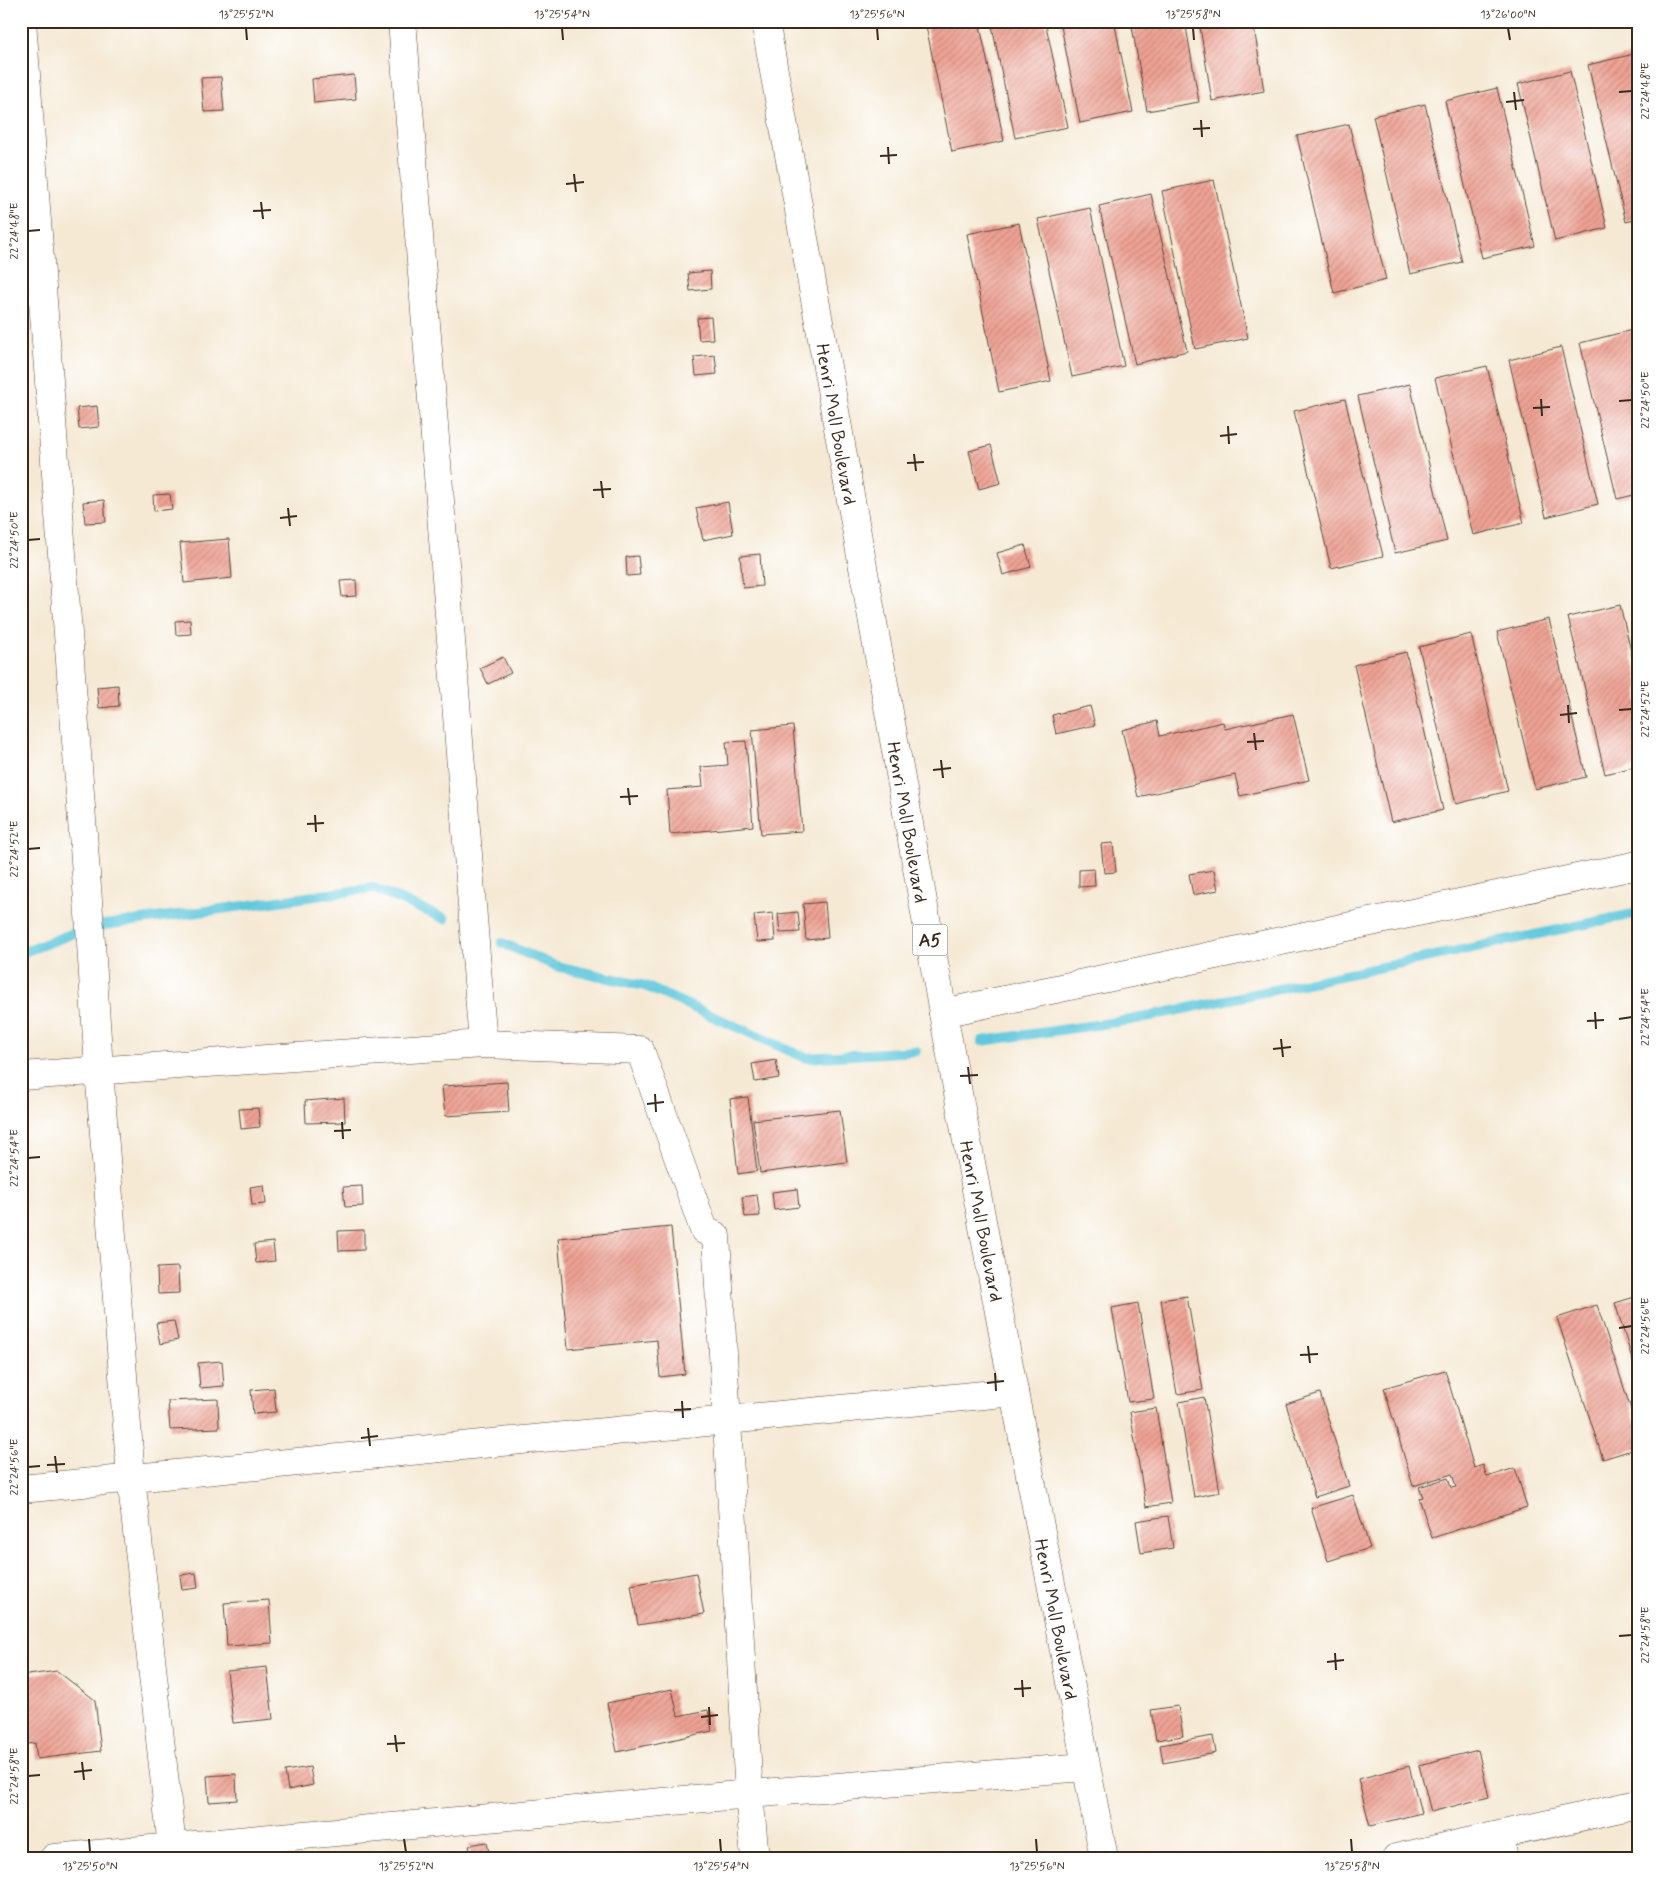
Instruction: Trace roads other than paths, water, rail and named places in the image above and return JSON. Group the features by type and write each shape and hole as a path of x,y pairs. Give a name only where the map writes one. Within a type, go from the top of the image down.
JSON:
{"main road":[{"path":"22,21 90,927 98,1070 131,1477 172,1847"},
{"path":"402,21 482,1044"},
{"name":"Henri Moll Boulevard","path":"765,21 943,1013 1104,1858"},
{"path":"943,1013 1638,865"},
{"path":"21,1076 482,1044 640,1050 704,1230 716,1236 749,1794 755,1858"},
{"path":"21,1488 1014,1392"},
{"path":"54,1858 749,1794 1085,1766"},
{"path":"1396,1858 1501,1846 1638,1804"}],"waterway":[{"path":"21,953 90,927 373,888 445,919"},
{"path":"982,1041 1131,1020 1638,913"},
{"path":"502,943 556,966 645,986 806,1058 916,1051"}]}
